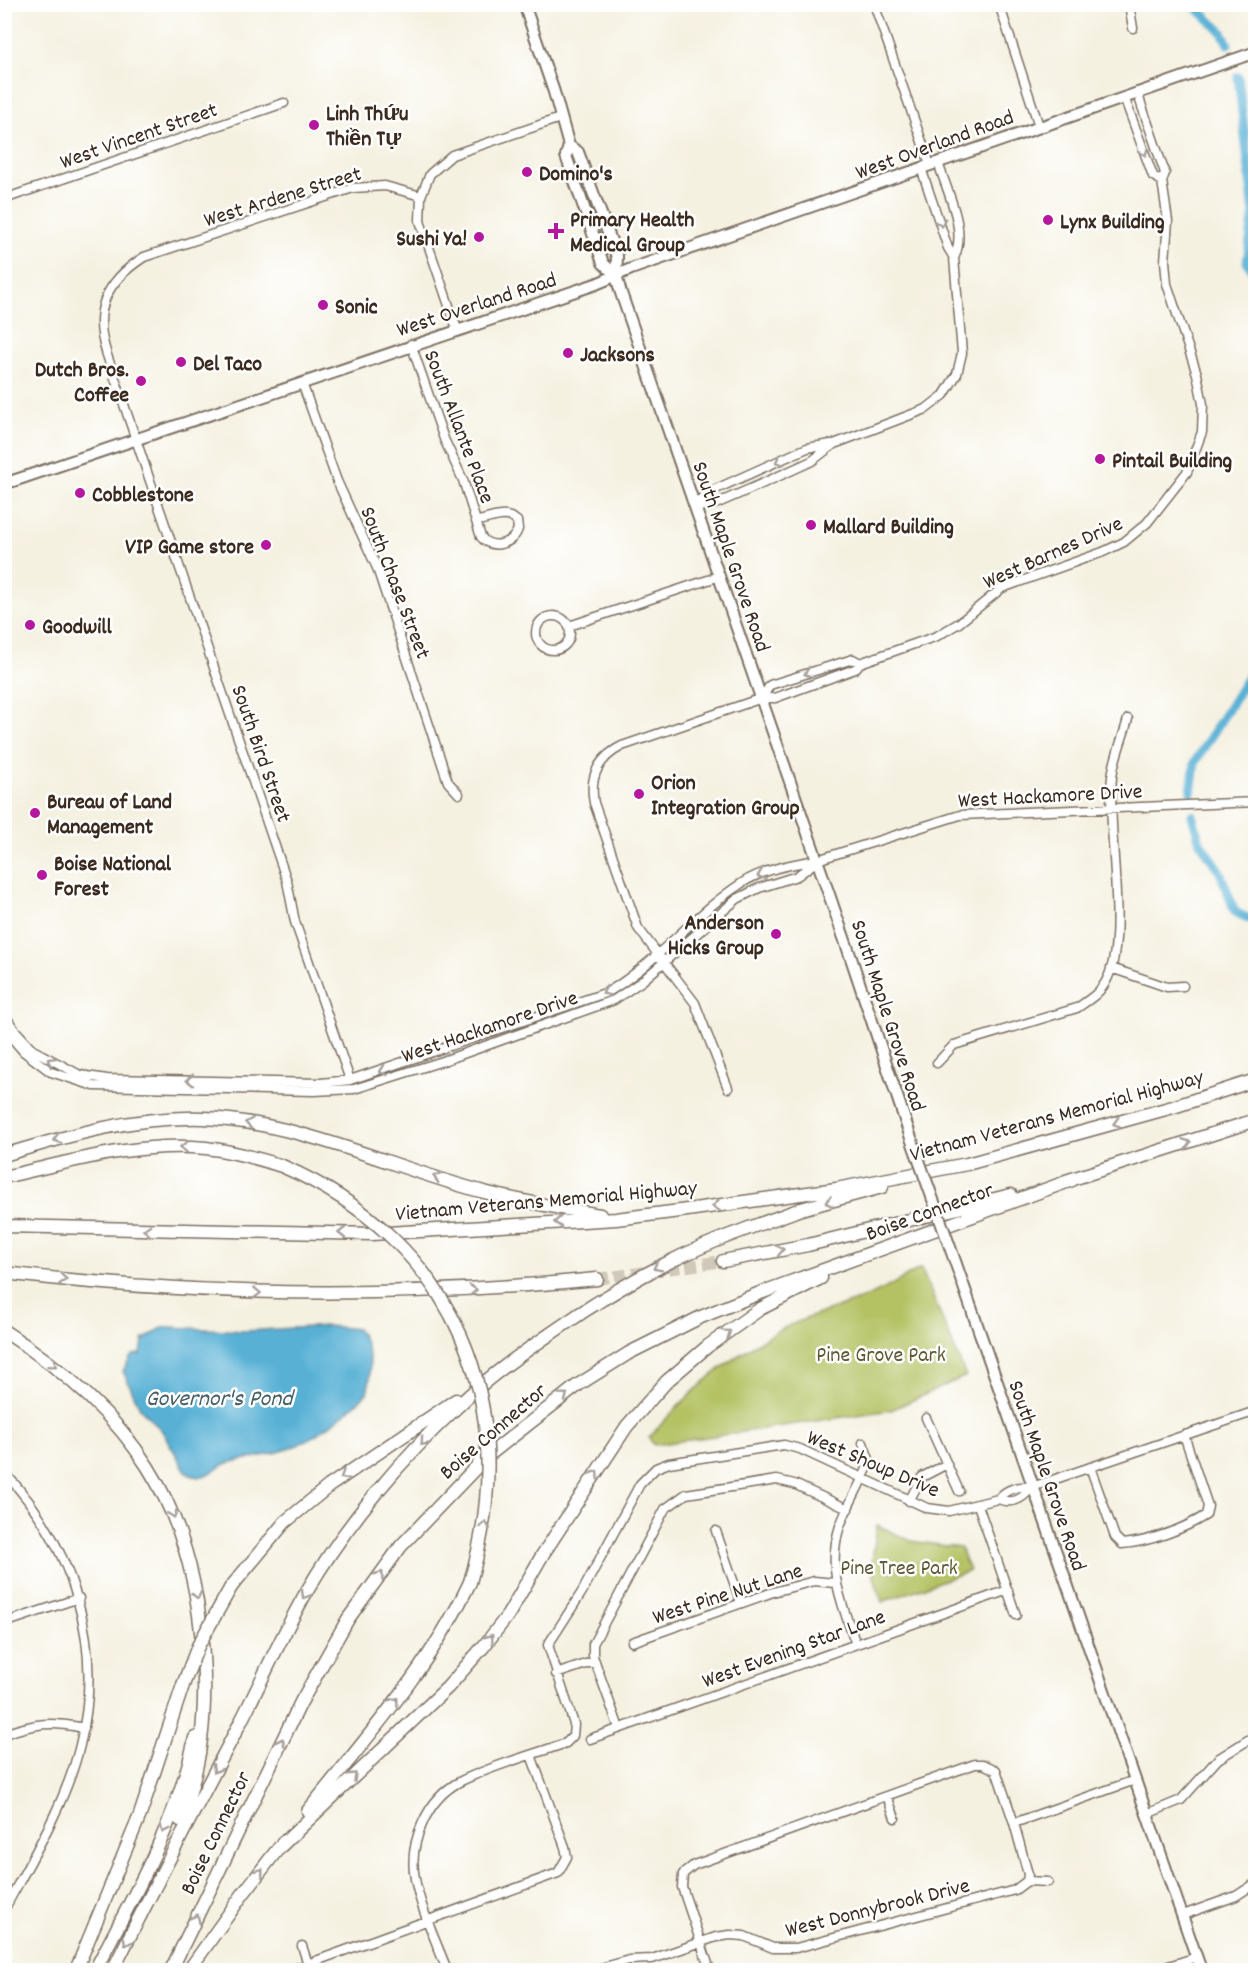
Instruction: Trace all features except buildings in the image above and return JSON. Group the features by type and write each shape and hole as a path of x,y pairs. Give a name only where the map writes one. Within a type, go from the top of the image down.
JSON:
{"highway":[{"name":"Vietnam Veterans Memorial Highway","path":"4,1226 372,1234 616,1219 836,1189 967,1164 1173,1107 1256,1080"},
{"path":"4,1155 81,1132 120,1124 204,1118 294,1133 484,1192 616,1219"},
{"path":"723,1261 808,1245 1072,1180 1256,1119"},
{"path":"4,1177 119,1152 175,1147 242,1153 282,1166 338,1193 377,1223 423,1273 445,1303 465,1340 477,1377 489,1462 483,1540 471,1582 452,1622 422,1668 243,1894 189,1971"},
{"name":"Boise Connector","path":"113,1971 308,1590 340,1542 394,1473 458,1406 497,1372 581,1313 637,1277 692,1249 801,1209 967,1164"},
{"name":"Boise Connector","path":"171,1971 301,1702 348,1619 401,1546 485,1458 578,1385 629,1353 701,1317 760,1293 1072,1180"},
{"path":"281,1846 448,1687 484,1646 508,1615 543,1554 627,1426 667,1381 708,1346 760,1310 863,1257"},
{"path":"4,1273 147,1288 323,1294 498,1289 597,1279"},
{"path":"4,1331 51,1361 95,1401 133,1445 166,1496 188,1552 201,1611 204,1732 196,1776 144,1908"},
{"path":"76,1971 140,1815 198,1646 231,1587 285,1522 329,1486 497,1372"},
{"path":"95,1971 170,1816 188,1769 204,1672"}],"main road":[{"name":"South Maple Grove Road","path":"525,4 569,146 567,156 603,263 616,276 818,861 910,1138 1202,1971"},
{"name":"West Overland Road","path":"4,491 9,481 616,276 1039,126 1256,52"}],"street":[{"path":"874,4 930,165 957,223 960,246 954,258"},
{"path":"999,4 1039,126"},
{"path":"1129,4 1133,28"},
{"name":"West Barnes Drive","path":"762,698 775,698 855,669 860,663 937,636 959,623 1002,588 1124,542 1147,523 1179,483 1198,446 1203,404 1197,374 1167,284 1165,261 1167,221 1162,182 1165,173 1137,92"},
{"path":"1124,97 1153,176 1162,182"},
{"name":"West Vincent Street","path":"4,199 284,103"},
{"path":"457,329 420,221 421,196 430,174 452,155 560,118"},
{"path":"695,507 705,494 807,448 834,444 926,409 945,393 957,375 962,353 954,258 948,248 930,165"},
{"name":"West Ardene Street","path":"110,289 121,273 144,257 329,195 370,185 421,196"},
{"name":"South Bird Street","path":"110,289 99,320 101,336 287,880 295,922 350,1080"},
{"name":"South Allante Place","path":"411,345 481,537 487,544 494,546 516,535 517,521 511,516 504,514 477,521"},
{"name":"South Chase Street","path":"302,383 337,481 377,568 448,782 459,794"},
{"path":"695,507 711,506 775,478 812,461 834,444"},
{"path":"569,626 720,576"},
{"path":"549,617 561,618 569,626 568,642 560,649 549,650 537,640 537,628 549,617"},
{"name":"West Barnes Drive","path":"762,698 770,686 853,659 860,663"},
{"path":"728,1088 700,1012 638,928 594,803 592,783 594,773 605,757 622,746 762,698"},
{"path":"937,1063 954,1045 1077,1008 1093,997 1105,984 1111,968 1116,937 1112,776 1128,719"},
{"name":"West Hackamore Drive","path":"127,1084 321,1083 350,1080 600,996 619,985 657,955 744,882 793,863 818,861 960,815 1256,802"},
{"name":"West Hackamore Drive","path":"244,1084 336,1091 370,1084 592,1009 627,993 737,899 759,888 797,876 818,861"},
{"path":"1111,968 1167,987 1182,986"},
{"path":"4,1014 33,1050 59,1066 80,1075 127,1084"},
{"path":"4,1029 23,1051 51,1072 94,1086 127,1084"},
{"name":"West Shoup Drive","path":"556,1674 549,1645 582,1592 640,1484 656,1468 669,1463 784,1445 800,1449 909,1501 927,1508 949,1511 998,1499 1004,1492 1019,1486 1032,1487 1256,1411"},
{"path":"926,1418 959,1491"},
{"path":"1090,1467 1115,1537 1122,1544 1135,1543 1196,1522 1206,1515 1208,1506 1184,1436"},
{"path":"856,1644 835,1583 835,1546 848,1509 870,1462 862,1443"},
{"path":"909,1501 921,1477 947,1464"},
{"path":"4,1472 30,1499 60,1549 79,1598 89,1669 80,1748 59,1803 4,1910"},
{"path":"619,1728 595,1660 593,1644 665,1509 686,1494 777,1480 794,1484 848,1509"},
{"path":"978,1505 1016,1615"},
{"path":"716,1531 741,1603"},
{"name":"West Pine Nut Lane","path":"632,1642 741,1603 814,1581 835,1583"},
{"name":"West Evening Star Lane","path":"590,1739 1008,1590"},
{"path":"4,1623 79,1598"},
{"path":"447,1971 415,1879 413,1852 423,1822 438,1800 460,1782 566,1743 573,1736 574,1724 556,1674 595,1660"},
{"path":"4,1734 33,1724 55,1722 84,1728"},
{"path":"1147,1814 1181,1800 1218,1759 1256,1735"},
{"path":"291,1971 550,1878 564,1866 567,1857 565,1847 531,1755"},
{"path":"710,1971 682,1887 683,1874 694,1865 983,1764 990,1766 999,1776 1026,1865 1027,1881"},
{"path":"1014,1822 1135,1780"},
{"path":"887,1796 896,1818"},
{"name":"West Donnybrook Drive","path":"594,1971 652,1959 716,1936 744,1936 773,1948 796,1948 1015,1890 1027,1881 1048,1882"},
{"path":"1183,1915 1236,1896 1256,1883"},
{"path":"302,1946 308,1964"},
{"path":"1156,1971 1197,1957"}],"green space":[{"name":"Pine Grove Park","path":"921,1268 966,1376 891,1410 654,1445 649,1438 675,1409 750,1347 779,1330 876,1293"},
{"name":"Pine Tree Park","path":"877,1525 911,1541 960,1548 969,1571 882,1602 871,1568"}],"water":[{"name":"Governor's Pond","path":"327,1326 357,1329 362,1336 370,1360 367,1393 330,1425 298,1445 229,1463 204,1476 193,1476 187,1473 162,1431 140,1408 123,1371 132,1355 141,1354 143,1340 162,1328 244,1331"}],"waterway":[{"path":"1192,4 1222,32 1228,44"},
{"path":"1238,77 1254,213 1247,262 1256,276"},
{"path":"1191,792 1195,762 1256,664"},
{"path":"1192,815 1200,842 1220,872 1235,912 1256,922"}],"tunnel":[{"path":"597,1279 723,1261"}],"place":[{"name":"Linh Thứu Thiền Tự","path":"314,125"},
{"name":"Domino's","path":"527,172"},
{"name":"Lynx Building","path":"1048,220"},
{"name":"Primary Health Medical Group","path":"556,231"},
{"name":"Sushi Ya!","path":"479,237"},
{"name":"Sonic","path":"323,305"},
{"name":"Jacksons","path":"568,353"},
{"name":"Del Taco","path":"181,362"},
{"name":"Dutch Bros. Coffee","path":"141,381"},
{"name":"Pintail Building","path":"1100,459"},
{"name":"Cobblestone","path":"80,493"},
{"name":"Mallard Building","path":"811,525"},
{"name":"VIP Game store","path":"266,545"},
{"name":"Goodwill","path":"30,625"},
{"name":"Orion Integration Group","path":"639,794"},
{"name":"Bureau of Land Management","path":"35,813"},
{"name":"Boise National Forest","path":"42,875"},
{"name":"Anderson Hicks Group","path":"776,934"}]}
